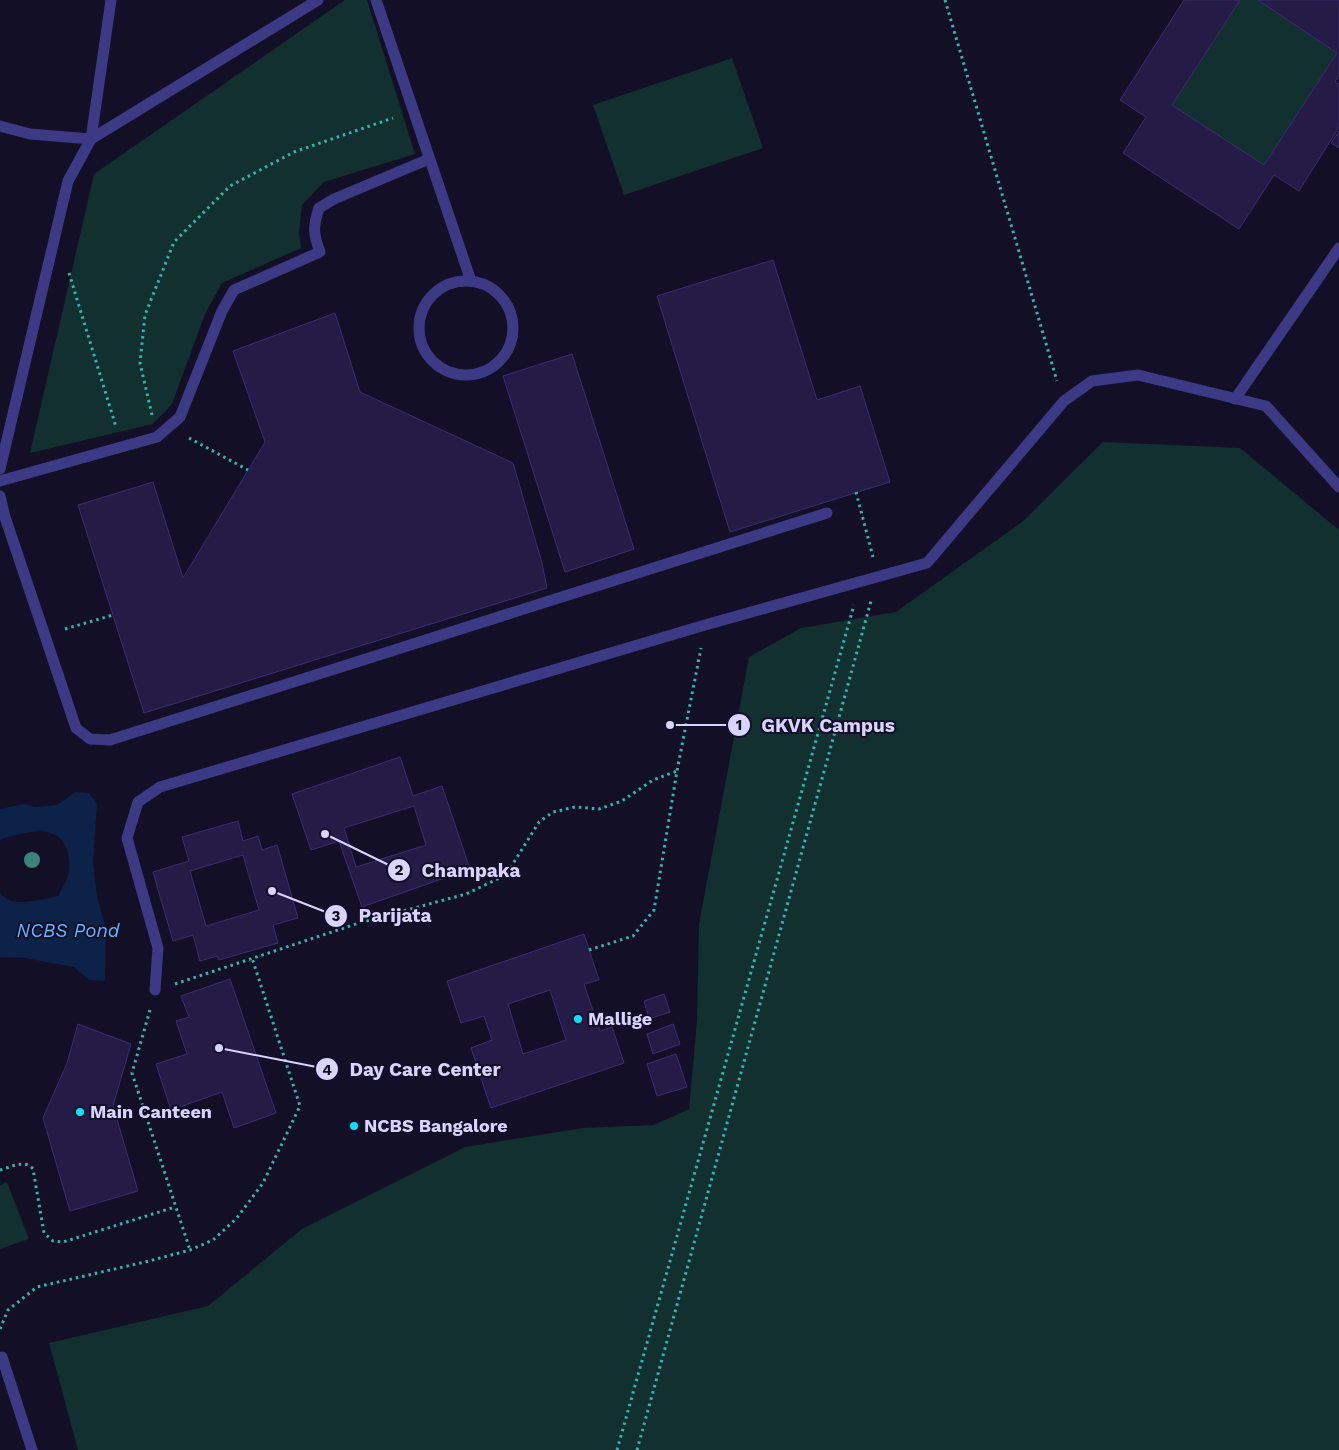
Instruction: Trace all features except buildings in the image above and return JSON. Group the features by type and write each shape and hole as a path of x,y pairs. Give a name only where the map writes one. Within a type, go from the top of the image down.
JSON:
{"lane":[{"path":"0,469 3,442 68,181 91,139 111,0"},
{"path":"0,126 30,134 91,139 318,0"},
{"path":"376,0 471,281"},
{"path":"0,481 157,437 180,417 222,311 234,290 320,252 314,237 314,222 319,208 334,199 429,159"},
{"path":"1235,399 1339,248"},
{"path":"471,281 480,282 494,289 504,299 511,312 514,326 512,340 507,354 485,372 471,376 457,375 442,370 430,359 422,346 418,330 420,315 427,300 438,289 451,282 471,281"},
{"path":"156,990 158,948 127,838 138,802 160,787 705,625 927,563 1064,401 1092,381 1138,375 1266,406 1339,487"},
{"path":"0,496 5,517 76,728 90,739 110,740 827,513"},
{"path":"2,1357 32,1450"}],"path":[{"path":"945,0 1064,401"},
{"path":"157,437 140,363 145,315 174,242 230,186 294,152 413,111"},
{"path":"68,270 122,447"},
{"path":"168,427 248,470"},
{"path":"637,1450 878,577 856,492"},
{"path":"617,1450 854,604"},
{"path":"45,635 113,615"},
{"path":"589,950 633,936 654,910 677,771 705,625"},
{"path":"190,1250 132,1073 156,990 358,923 466,894 506,875 538,822 553,812 575,807 599,809 622,801 653,780 677,771"},
{"path":"0,1329 8,1310 38,1287 190,1250 213,1240 236,1218 263,1183 300,1106 252,958"},
{"path":"0,1170 24,1163 30,1165 33,1169 44,1233 53,1241 63,1242 175,1207"}],"green space":[{"path":"345,0 367,0 415,154 324,182 302,205 299,233 301,248 222,283 205,314 172,404 153,424 30,453 94,174"},
{"path":"1240,0 1258,0 1337,53 1264,165 1172,105"},
{"path":"732,58 763,148 624,195 593,105"},
{"path":"1103,442 1240,448 1339,530 1339,1450 78,1450 49,1343 208,1306 302,1229 465,1147 583,1128 654,1125 689,1109 697,1021 699,924 749,657 801,628 896,612 1022,522"},
{"path":"7,1182 29,1239 0,1249 0,1185"}],"water":[{"name":"NCBS Pond","path":"76,792 89,793 97,804 93,863 97,897 106,928 105,981 89,980 74,967 25,958 0,957 0,892 11,901 19,902 58,896 67,878 69,859 63,841 59,837 47,832 18,834 1,839 0,841 0,809 24,804 35,807 57,805"}],"place":[{"name":"GKVK Campus","path":"670,725"},
{"name":"Champaka","path":"325,834"},
{"name":"Parijata","path":"272,891"},
{"name":"Mallige","path":"578,1019"},
{"name":"Day Care Center","path":"219,1048"},
{"name":"Main Canteen","path":"80,1112"},
{"name":"NCBS Bangalore","path":"354,1126"}]}
